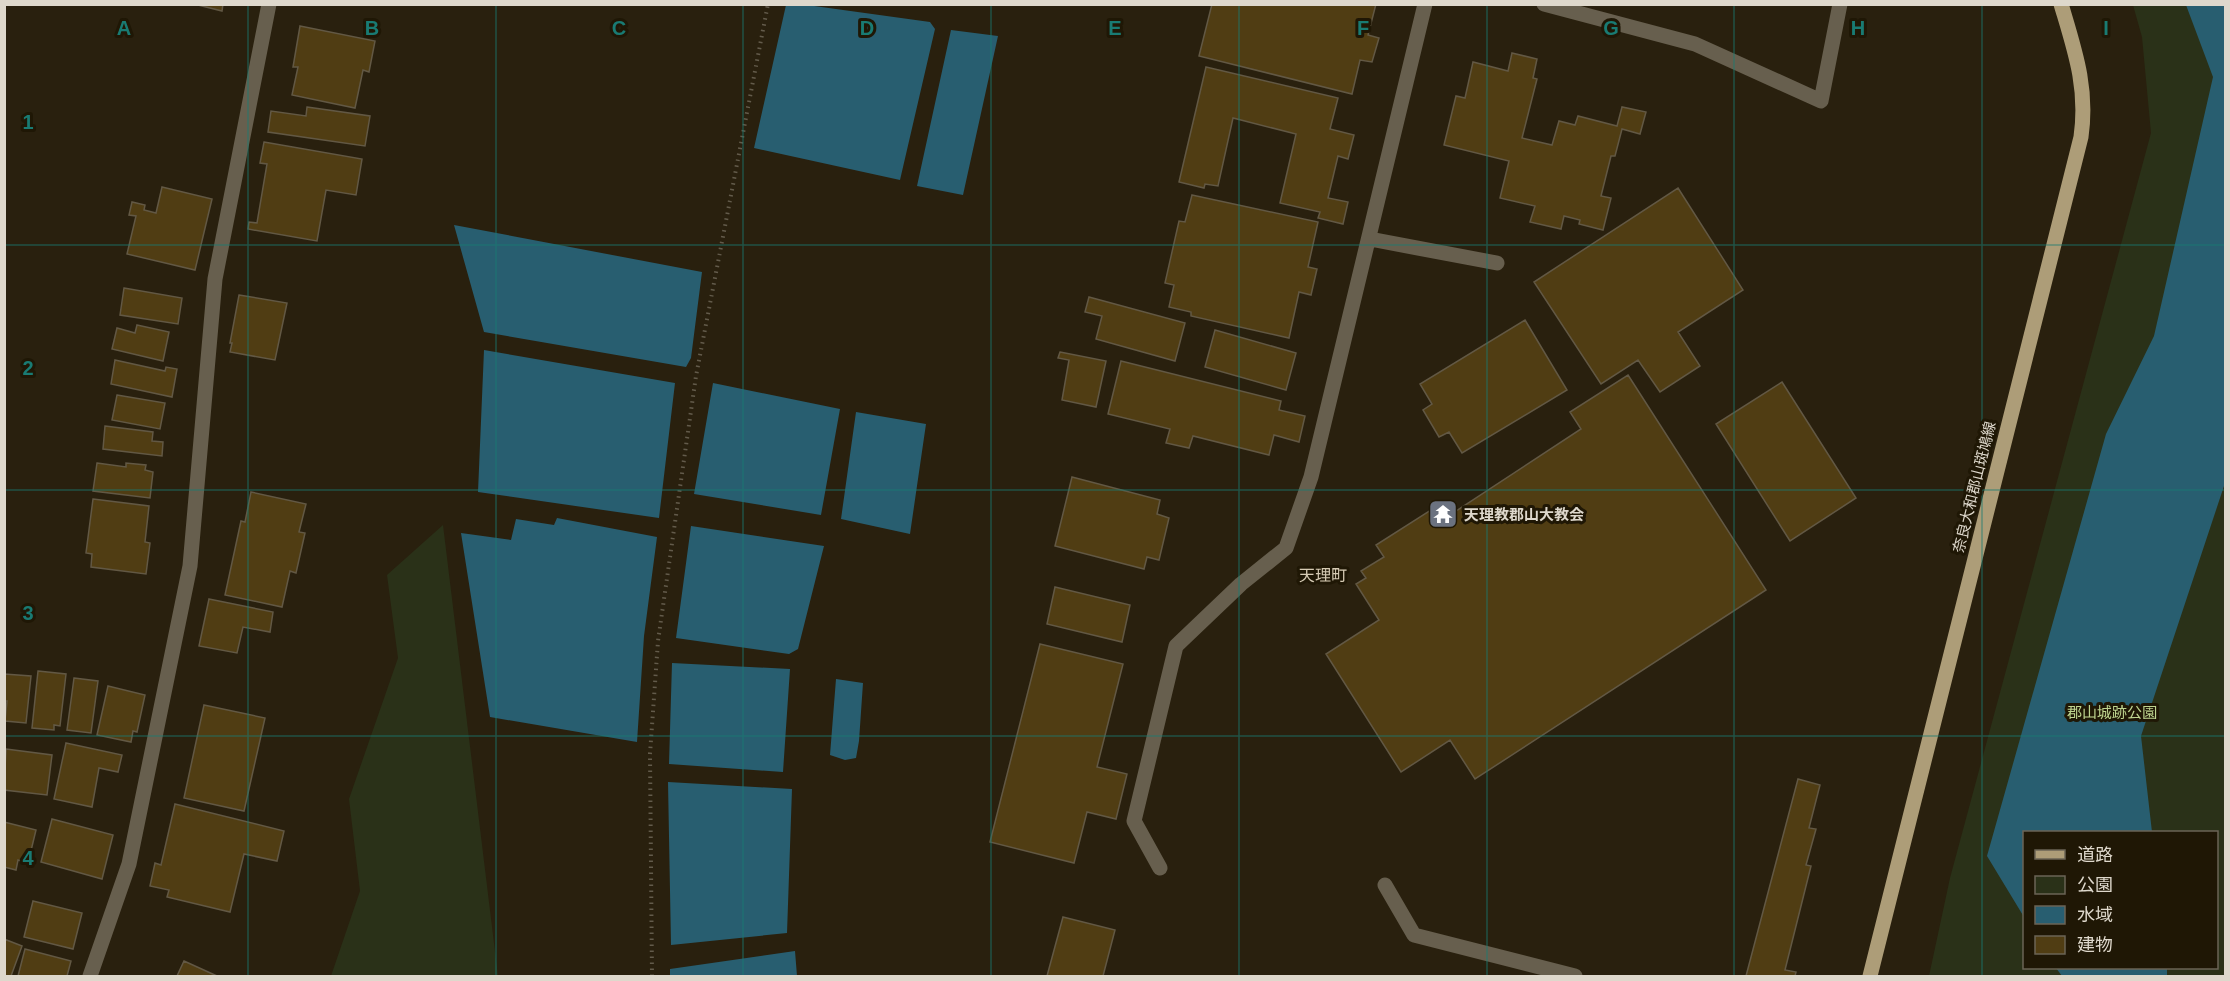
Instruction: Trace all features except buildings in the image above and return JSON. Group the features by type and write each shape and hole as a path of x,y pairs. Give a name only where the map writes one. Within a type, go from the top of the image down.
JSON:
{"main road":[{"name":"奈良大和郡山斑鳩線","path":"1870,976 2081,136 2084,117 2082,79 2061,4"}],"street":[{"path":"90,976 129,864 190,566 216,279 269,4"},
{"path":"1161,868 1134,821 1176,646 1241,584 1286,548 1311,477 1425,4"},
{"path":"1544,4 1695,44 1821,101 1840,4"},
{"path":"1370,239 1497,263"},
{"path":"1385,885 1414,935 1575,976"}],"path":[{"path":"652,976 650,754 658,641 696,376 768,4"}],"green space":[{"name":"郡山城跡公園","path":"2133,5 2225,5 2225,976 1929,976 1950,878 2151,133 2142,37"},
{"path":"443,525 498,976 331,976 360,891 349,799 398,658 387,575"}],"water":[{"path":"786,5 807,5 930,22 935,29 900,180 754,148"},
{"path":"2186,5 2225,5 2225,483 2141,736 2152,831 2023,831 2023,915 1987,856 2106,434 2154,336 2213,77"},
{"path":"951,30 998,36 963,195 917,186"},
{"path":"454,225 702,272 691,358 686,367 484,332"},
{"path":"484,350 675,383 659,518 478,492"},
{"path":"713,383 840,409 821,515 694,494"},
{"path":"856,412 926,424 910,534 841,519"},
{"path":"557,518 657,537 644,636 637,742 490,717 461,533 511,540 516,519 554,525"},
{"path":"691,526 824,546 798,649 789,654 676,638"},
{"path":"672,663 790,669 783,772 669,764"},
{"path":"836,679 863,683 856,758 845,760 830,755"},
{"path":"668,782 792,789 787,933 671,945"},
{"path":"795,951 797,976 670,976 670,969"},
{"path":"2057,969 2167,969 2167,976 2062,976"}],"place":[{"name":"天理教郡山大教会","path":"1443,514"}],"district":[{"name":"天理町","path":"1323,575"}]}
